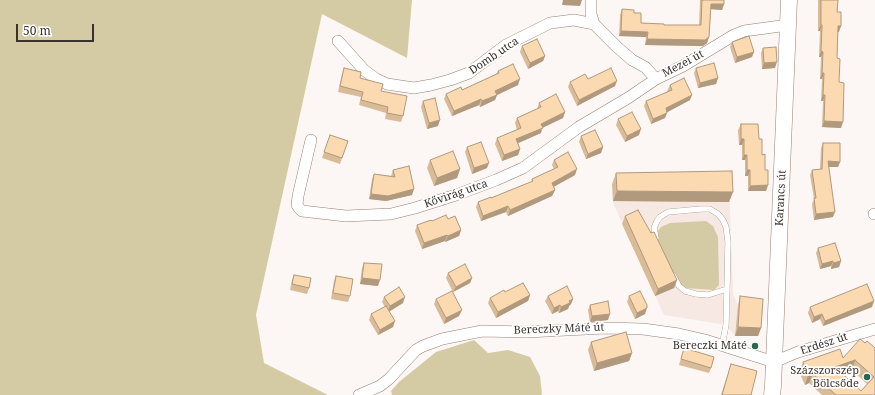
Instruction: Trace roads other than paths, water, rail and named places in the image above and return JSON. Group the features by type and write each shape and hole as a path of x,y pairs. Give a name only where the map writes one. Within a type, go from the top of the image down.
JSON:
{"main road":[{"name":"Karancs út","path":"772,395 789,0"}],"street":[{"path":"591,0 591,14 594,24"},
{"name":"Domb utca","path":"338,41 364,70 376,79 387,84 414,88 438,84 469,73 506,45 550,23 574,20 594,24"},
{"name":"Mezei út","path":"594,24 617,47 632,60 645,67 656,79 683,66 734,35 744,31 788,25"},
{"name":"Kővirág utca","path":"312,140 298,196 297,205 302,211 346,216 391,214 416,208 449,197 496,180 523,168 579,127 628,98 656,79"},
{"name":"Bereczky Máté út","path":"359,395 380,386 389,379 416,350 423,346 442,339 482,331 527,332 605,328 643,329 679,334 774,362"},
{"name":"Erdész út","path":"774,362 798,352 875,328"}],"lane":[{"path":"658,242 654,235 654,228 660,217 668,212 710,209 718,214 723,220 726,227 728,242 728,290 726,325 722,346"},
{"path":"670,270 679,286 685,291 708,295 728,290"}],"place":[{"name":"Bereczki Máté","path":"755,346"},
{"name":"Százszorszép Bölcsőde","path":"867,377"}]}
